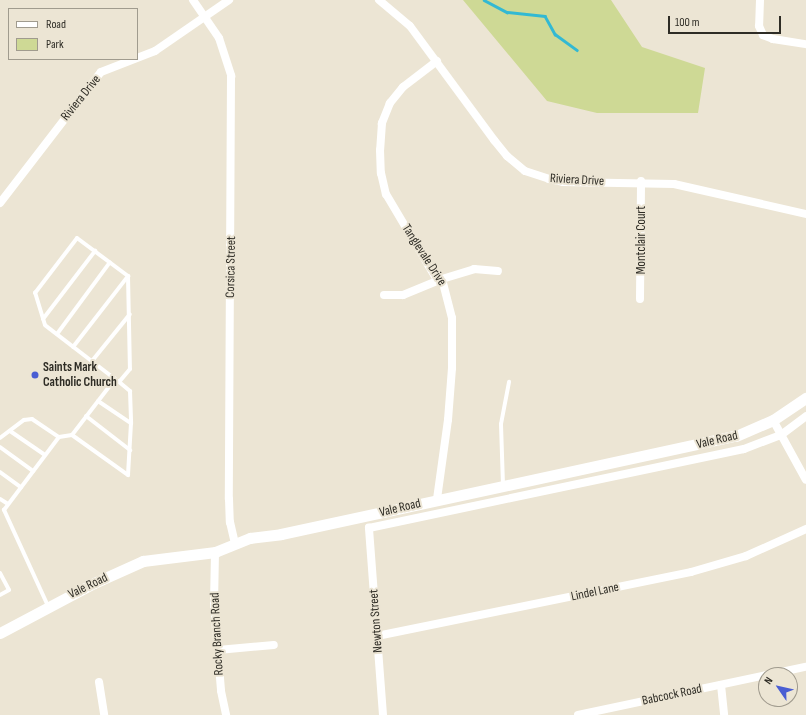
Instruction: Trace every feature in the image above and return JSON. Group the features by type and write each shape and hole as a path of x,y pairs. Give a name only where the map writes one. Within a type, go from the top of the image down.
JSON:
{"main road":[{"name":"Vale Road","path":"0,633 48,606 143,561 215,552 250,538 281,534 736,436 773,420 806,398"}],"street":[{"name":"Corsica Street","path":"193,0 225,50 232,76 229,499 230,522 235,543"},
{"name":"Riviera Drive","path":"138,58 155,51 229,0"},
{"name":"Riviera Drive","path":"379,0 410,26 494,140 507,156 525,170 542,178 563,182 641,181 674,184 806,214"},
{"path":"760,0 760,31 767,38 806,44"},
{"name":"Riviera Drive","path":"0,203 101,72 132,60"},
{"name":"Tanglevale Drive","path":"437,61 403,87 390,103 382,123 380,150 381,172 386,194 440,280 452,318 452,368 448,420 437,500"},
{"name":"Montclair Court","path":"640,299 641,181"},
{"path":"384,295 403,295 440,280 474,269 498,271"},
{"path":"360,517 369,528 744,449 781,434 806,416"},
{"path":"773,420 806,480"},
{"name":"Newton Street","path":"373,514 369,528 383,715"},
{"name":"Lindel Lane","path":"377,636 704,569 765,548 806,528"},
{"name":"Rocky Branch Road","path":"215,552 214,605 220,691 226,715"},
{"path":"218,650 274,645"},
{"name":"Babcock Road","path":"578,715 758,677"},
{"path":"99,682 104,715"},
{"path":"721,685 724,715"}],"lane":[{"path":"0,438 24,420 32,419 59,437 72,435 128,475 132,424 130,391 45,325 35,293 77,238 128,276 130,369 119,382"},
{"path":"43,319 95,251"},
{"path":"57,334 110,262"},
{"path":"74,347 128,276"},
{"path":"92,361 130,314"},
{"path":"72,435 115,379"},
{"path":"504,486 501,424 509,382"},
{"path":"98,401 132,424"},
{"path":"86,416 130,450"},
{"path":"10,431 45,455"},
{"path":"48,606 6,518 4,510 59,437"},
{"path":"0,447 33,471"},
{"path":"0,472 21,487"},
{"path":"0,499 8,504"},
{"path":"0,573 9,590 0,595"}],"green space":[{"path":"463,0 611,0 642,47 705,68 698,113 597,113 547,101"}],"waterway":[{"path":"484,0 507,12 545,16 555,34 577,50"}],"place":[{"name":"Saints Mark Catholic Church","path":"35,375"}]}
